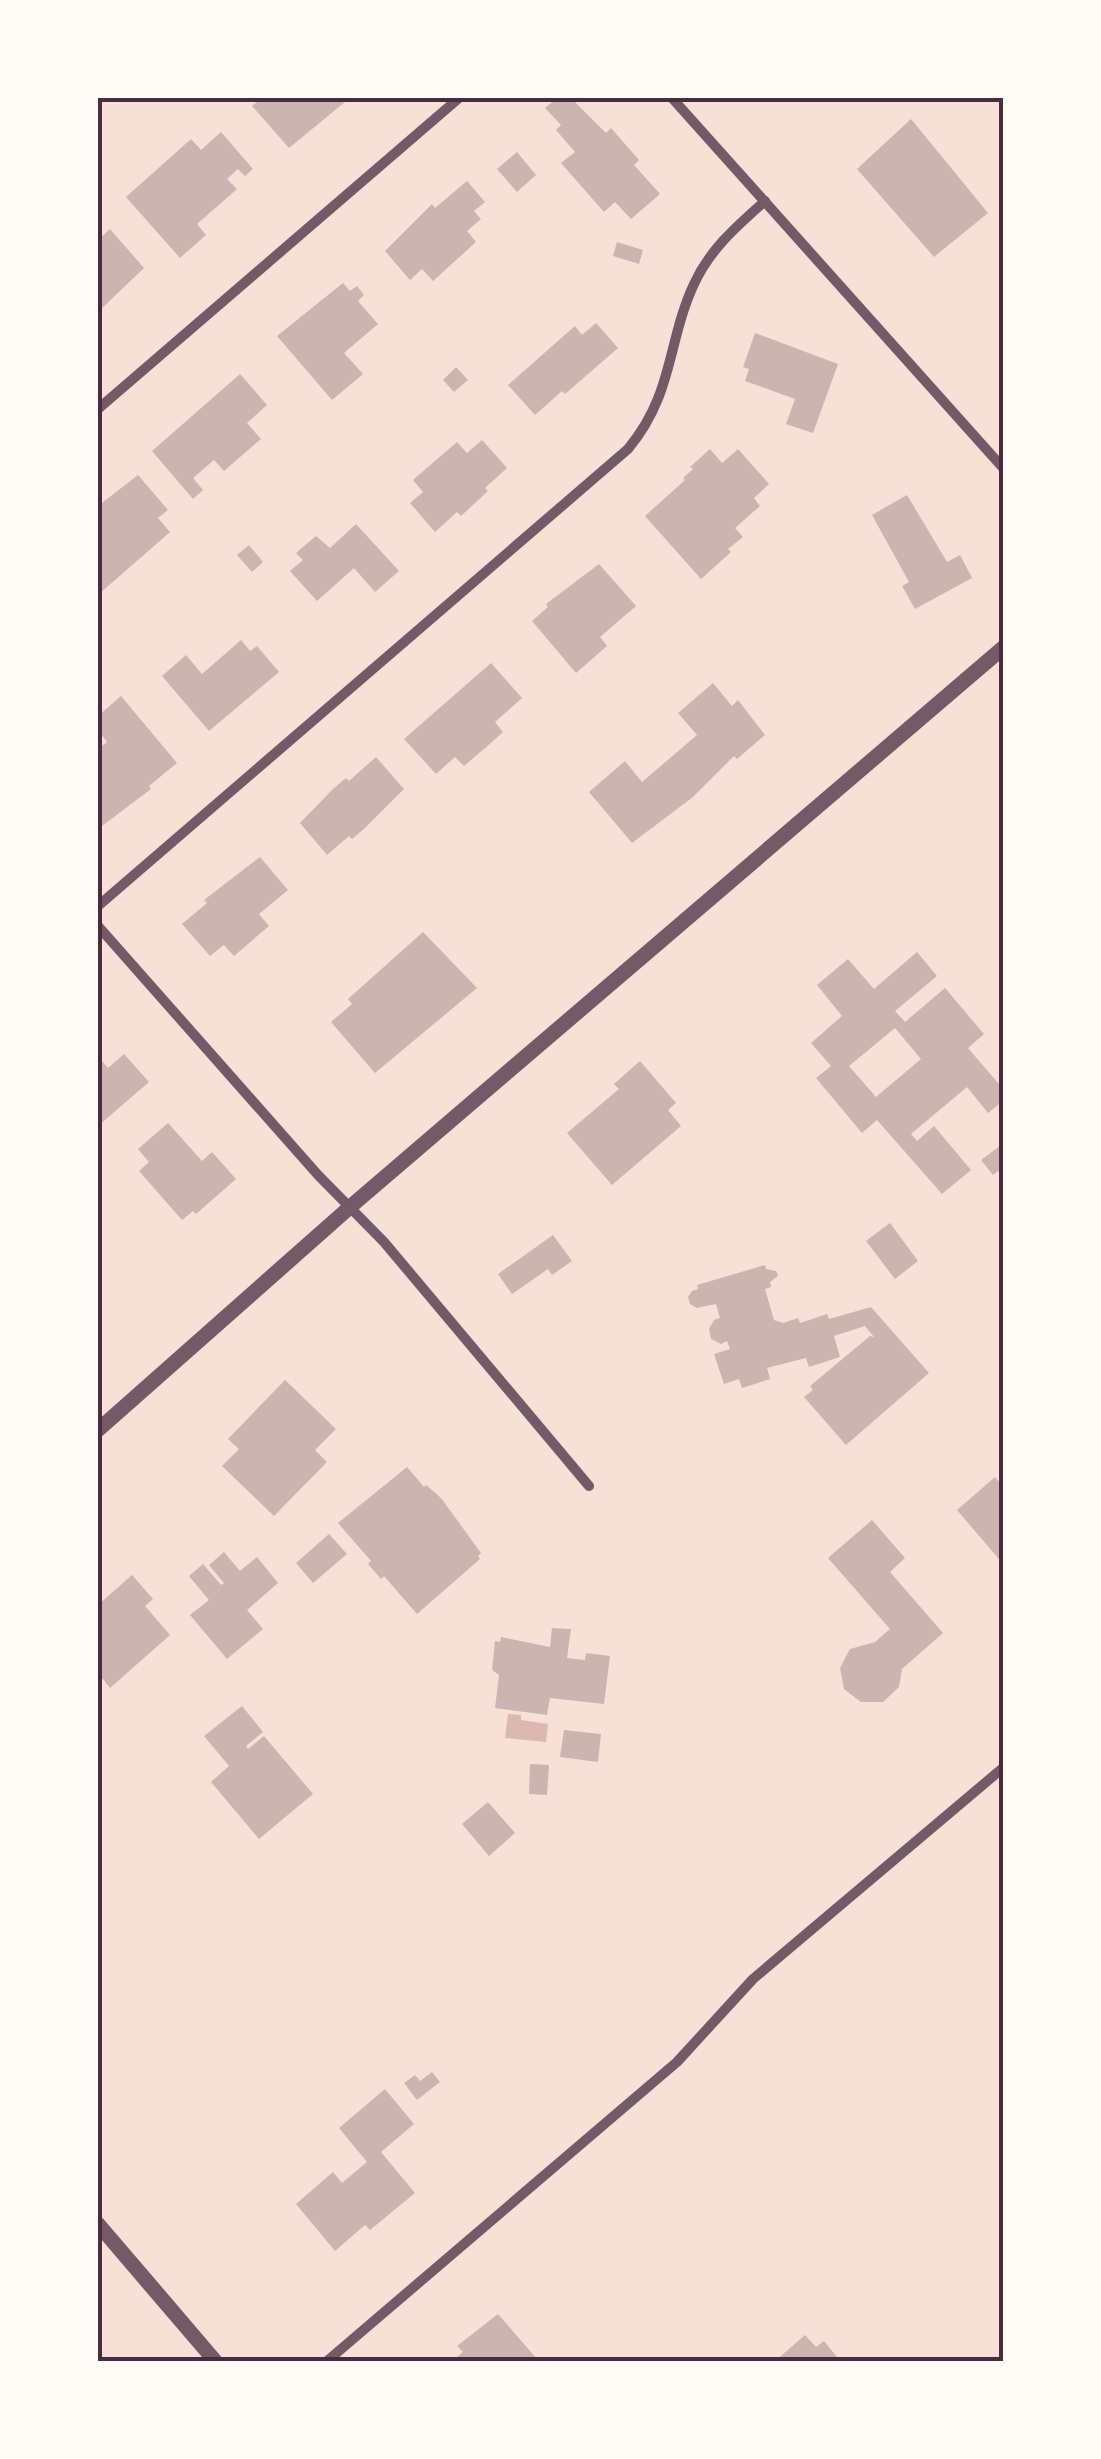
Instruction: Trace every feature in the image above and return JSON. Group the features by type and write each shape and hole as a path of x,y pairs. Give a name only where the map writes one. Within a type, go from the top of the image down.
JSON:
{"street":[{"path":"98,409 459,98"},
{"path":"672,98 1004,469"},
{"path":"98,906 628,449 660,396 688,298 705,264 725,237 764,201"},
{"path":"98,1430 350,1207 1004,647"},
{"path":"98,926 384,1242 589,1486"},
{"path":"326,2362 677,2062 753,1979 1004,1767"},
{"path":"98,2224 216,2362"}],"shaded area":[{"path":"508,1714 548,1724 546,1742 505,1738"}],"building":[{"path":"262,98 342,98 345,102 289,148 252,106"},
{"path":"557,98 571,98 606,133 611,128 639,160 634,165 660,194 631,219 615,202 604,212 561,163 575,152 556,130 561,125 545,108"},
{"path":"911,119 988,213 934,257 857,169"},
{"path":"221,132 253,169 245,176 238,169 227,179 237,189 197,224 206,235 180,258 126,197 191,139 201,150"},
{"path":"517,152 536,175 517,192 497,169"},
{"path":"467,181 485,202 474,211 481,219 467,231 476,242 433,281 422,269 410,280 385,251 432,204 435,208"},
{"path":"110,229 144,268 98,312 98,240"},
{"path":"617,242 643,250 639,264 613,256"},
{"path":"343,283 350,291 357,286 364,295 358,301 378,324 344,353 363,374 332,400 277,336"},
{"path":"596,323 618,348 535,415 508,385 575,326 582,335"},
{"path":"755,333 838,364 813,433 786,424 795,399 745,381 749,369 743,367"},
{"path":"456,367 468,380 454,392 443,380"},
{"path":"240,374 267,405 247,423 261,439 224,471 214,460 193,478 203,490 193,499 152,451"},
{"path":"482,440 507,468 461,516 457,512 435,532 410,503 423,492 413,480 457,442 467,453"},
{"path":"710,449 722,463 738,449 769,484 754,498 760,506 735,528 743,537 701,579 645,516 685,480 693,469 690,467"},
{"path":"138,475 168,510 158,518 170,532 99,594 98,506"},
{"path":"907,495 947,562 960,555 972,578 915,609 902,586 909,582 872,515"},
{"path":"356,524 399,571 375,592 354,568 317,601 290,571 303,560 296,553 316,536 330,548"},
{"path":"249,545 263,562 252,572 237,555"},
{"path":"599,564 636,606 600,637 607,646 576,673 532,621 548,607 546,604"},
{"path":"241,640 250,651 257,646 279,672 209,731 162,676 186,655 202,674"},
{"path":"491,663 522,698 495,722 503,732 484,749 464,766 455,757 436,774 404,739"},
{"path":"713,683 732,706 738,700 765,735 737,759 734,756 693,797 632,843 589,792 625,761 642,782 697,735 678,713"},
{"path":"121,696 177,763 149,786 151,789 98,829 98,749 107,742 98,730 98,716"},
{"path":"376,757 404,789 365,828 327,855 300,823 333,789 346,778 349,781"},
{"path":"260,857 288,890 259,914 269,926 234,956 224,945 210,956 182,924 207,903 204,900"},
{"path":"423,932 477,988 375,1073 331,1022 352,1004 348,999"},
{"path":"917,952 937,976 895,1011 905,1022 945,988 984,1034 968,1048 1004,1090 1004,1100 988,1113 967,1087 911,1134 917,1141 934,1126 971,1170 942,1194 877,1120 862,1133 816,1078 831,1066 811,1043 842,1016 817,985 848,959 874,989","holes":["895,1028 921,1059 876,1097 849,1066"]},
{"path":"124,1054 149,1082 98,1126 98,1056 108,1068"},
{"path":"640,1061 676,1103 668,1110 681,1126 612,1185 567,1133 619,1089 614,1084"},
{"path":"168,1123 202,1161 212,1152 236,1179 196,1214 193,1211 182,1220 139,1171 149,1162 138,1149"},
{"path":"1004,1143 1004,1167 993,1175 981,1160"},
{"path":"890,1223 918,1261 895,1279 866,1241"},
{"path":"553,1235 572,1261 552,1275 548,1269 512,1294 498,1274"},
{"path":"765,1265 778,1276 765,1289 774,1320 783,1323 798,1318 800,1323 871,1307 929,1373 846,1445 804,1397 813,1390 810,1386 870,1336 874,1337 865,1326 834,1336 840,1357 809,1367 806,1358 767,1368 770,1379 742,1388 739,1379 724,1384 714,1354 730,1349 727,1341 721,1344 711,1339 709,1329 720,1318 716,1304 697,1308 688,1297 698,1289 697,1285"},
{"path":"285,1380 336,1429 315,1450 327,1462 274,1516 222,1466 239,1449 228,1439"},
{"path":"407,1467 424,1487 441,1498 481,1553 480,1559 417,1614 384,1576 381,1579 368,1564 371,1561 338,1523"},
{"path":"995,1477 1004,1488 1004,1565 957,1510"},
{"path":"872,1520 905,1558 890,1572 943,1633 902,1669 899,1687 883,1702 861,1702 844,1689 840,1668 850,1649 875,1642 890,1629 828,1558"},
{"path":"329,1534 347,1554 313,1583 296,1563"},
{"path":"224,1552 240,1571 257,1557 278,1583 247,1610 263,1629 227,1659 190,1615 209,1600 189,1576 203,1564 221,1585 224,1583 209,1565"},
{"path":"132,1575 153,1599 145,1606 170,1635 110,1688 98,1673 98,1605"},
{"path":"552,1628 571,1629 567,1658 585,1660 586,1653 610,1656 604,1704 550,1698 547,1715 495,1708 499,1675 492,1670 495,1641 500,1642 501,1637 550,1647"},
{"path":"242,1706 263,1732 246,1746 248,1749 264,1736 313,1794 259,1839 211,1782 229,1766 204,1736"},
{"path":"564,1730 601,1734 598,1762 560,1757"},
{"path":"530,1764 549,1765 547,1795 529,1794"},
{"path":"488,1802 515,1833 489,1856 462,1824"},
{"path":"432,2072 440,2082 417,2100 404,2083 415,2075 420,2081"},
{"path":"385,2089 414,2124 381,2152 415,2193 370,2230 365,2225 335,2251 296,2204 333,2172 342,2183 367,2162 339,2128"},
{"path":"498,2314 537,2359 451,2362 463,2352 457,2346"},
{"path":"805,2335 816,2347 824,2341 841,2362 774,2362"}]}
